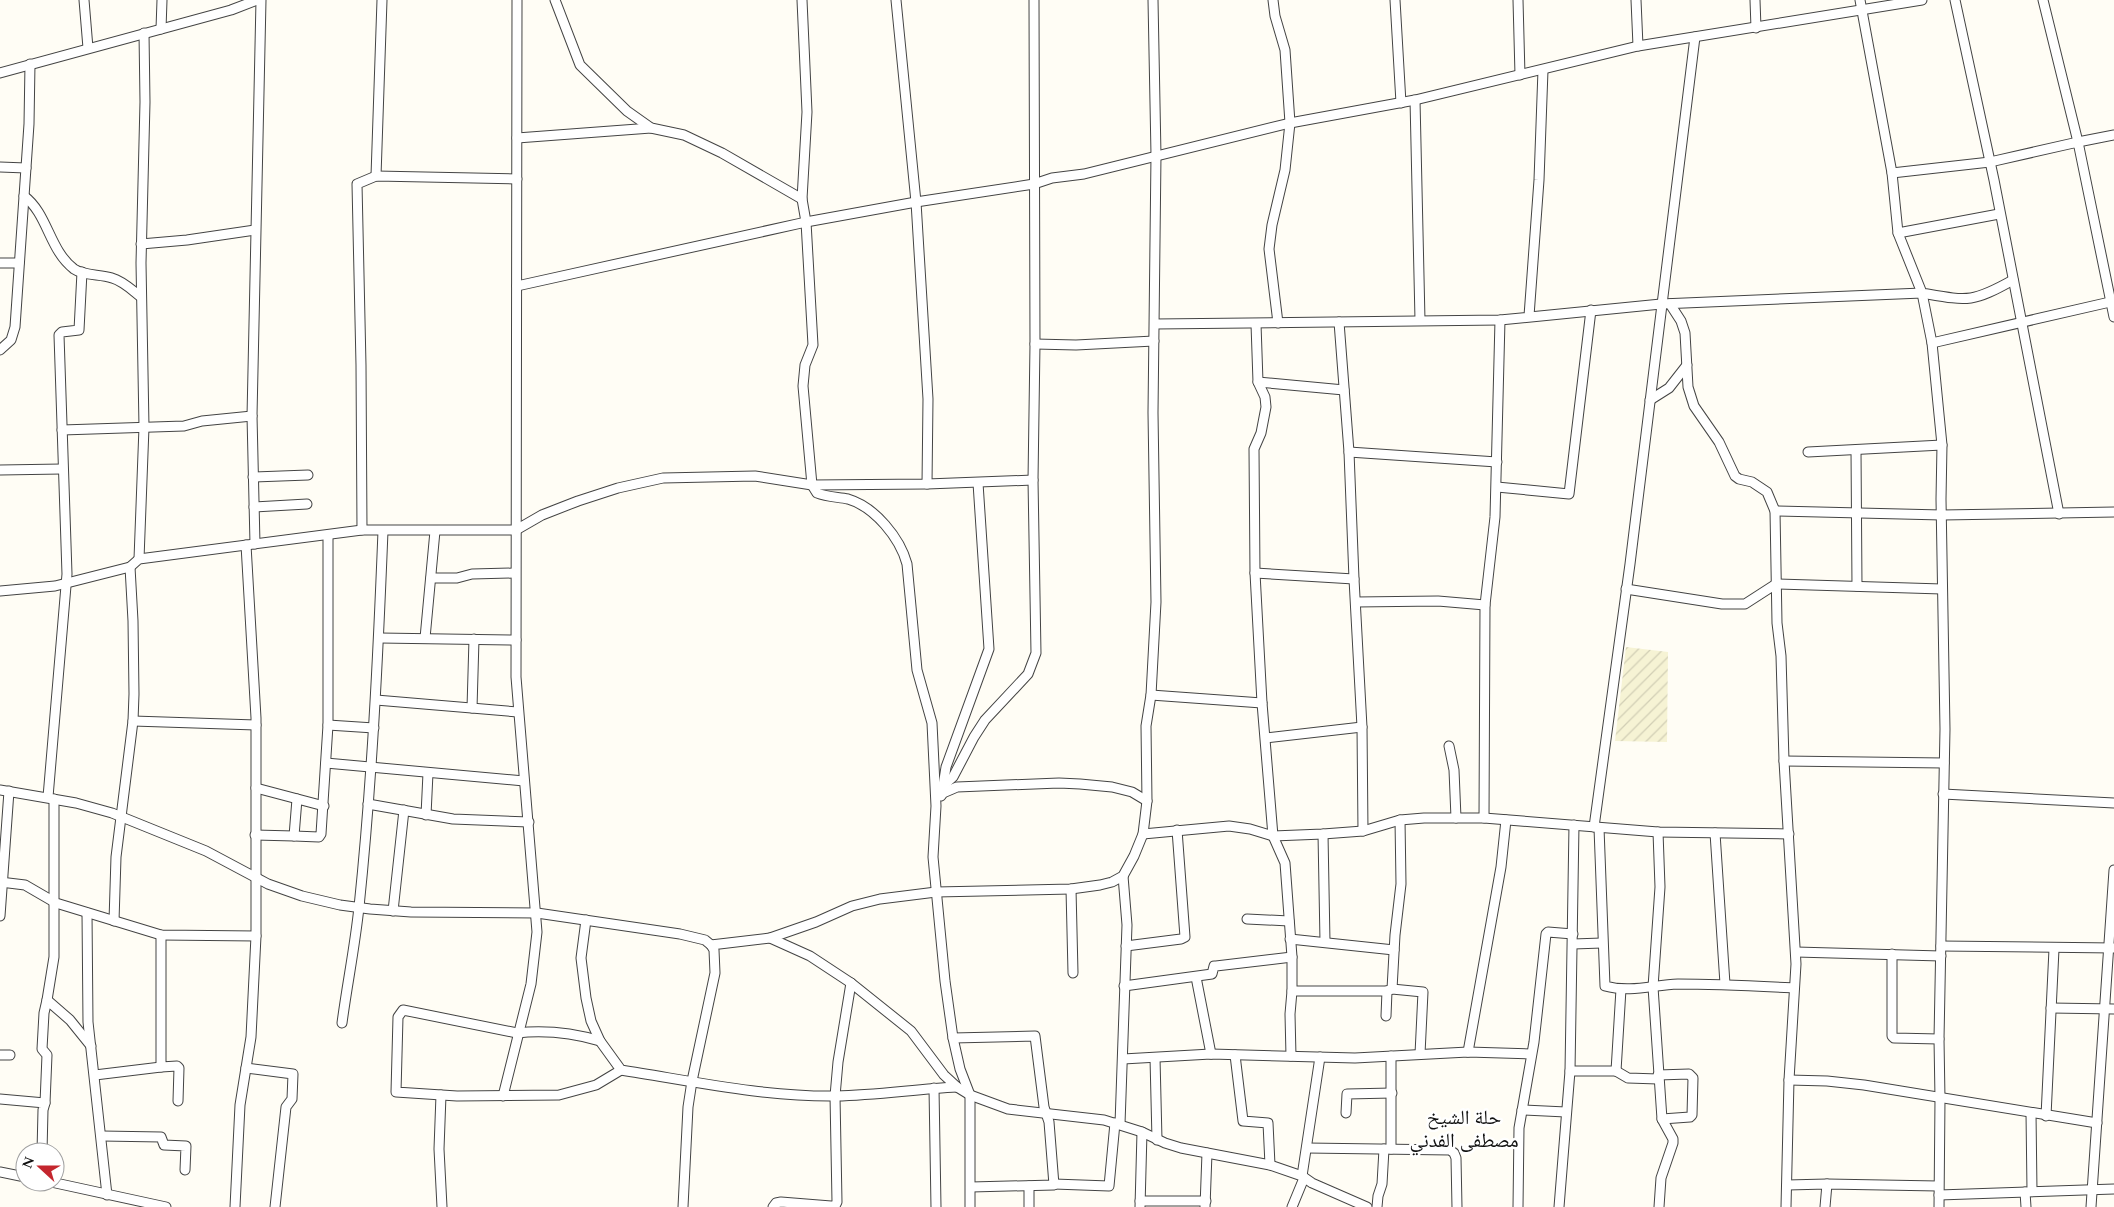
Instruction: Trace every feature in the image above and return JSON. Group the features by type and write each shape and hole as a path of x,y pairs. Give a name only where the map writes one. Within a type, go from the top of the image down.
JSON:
{"street":[{"path":"84,0 88,48"},
{"path":"161,29 162,0"},
{"path":"231,10 232,0"},
{"path":"0,73 231,10 259,0 252,416 254,507 250,544 256,725 256,936 251,1037 239,1120 235,1207"},
{"path":"376,176 382,0"},
{"path":"503,1096 517,1033 531,984 537,932 537,913 518,712 516,640 517,0"},
{"path":"555,0 580,65 627,111 651,128"},
{"path":"802,0 807,112 802,199 806,222 813,345 802,375 802,386 812,485 817,493 850,500 877,517 892,534 903,551 907,564 917,670 932,723 936,806 933,848 936,892 953,1038 960,1069 970,1095 970,1207"},
{"path":"896,0 916,202 928,399 927,484"},
{"path":"936,806 943,790 953,777 974,737 986,720 1028,674 1036,653 1032,480 1034,0"},
{"path":"971,1187 1052,1186 1054,1184 1109,1186 1118,1124 1123,1059 1127,925 1123,876 1144,834 1147,801 1146,726 1156,602 1154,341 1156,155 1153,0"},
{"path":"1273,0 1275,16 1285,50 1290,123 1285,170 1268,249 1278,323"},
{"path":"1395,0 1401,103"},
{"path":"1518,0 1520,75"},
{"path":"1636,0 1638,46"},
{"path":"1755,0 1756,28"},
{"path":"517,286 806,222 916,202 1034,184 1052,178 1084,174 1290,123 1416,100 1638,46 1756,28 1861,5 1922,0"},
{"path":"1955,0 1990,162 2059,514"},
{"path":"2044,0 2111,290 2110,302 2114,317"},
{"path":"1861,5 1892,173 1898,233 1922,293 1932,343 1942,445 1944,763 1939,1039 1939,1207"},
{"path":"139,559 144,427 141,244 145,102 144,33"},
{"path":"1695,37 1665,304 1650,400 1596,828 1605,986 1621,989 1662,985 1725,984 1794,988"},
{"path":"0,350 11,340 15,331 26,168 30,64"},
{"path":"1529,316 1543,70"},
{"path":"1416,100 1420,320"},
{"path":"517,138 651,128 684,135 722,153 802,199"},
{"path":"1892,173 1990,162 2114,134"},
{"path":"0,167 26,168"},
{"path":"362,530 361,365 356,184 376,176 517,179"},
{"path":"24,196 36,206 57,250 74,269 114,278 141,297"},
{"path":"1898,233 2000,214"},
{"path":"141,244 187,240 255,230"},
{"path":"0,263 19,263"},
{"path":"42,1142 48,1055 42,1049 44,1013 54,966 56,903 51,798 66,583 59,334 79,330 82,272"},
{"path":"1155,324 1500,320 1665,304 1922,293 1968,300 2013,280"},
{"path":"1932,343 2110,302"},
{"path":"1665,304 1682,322 1688,365 1688,387 1694,406 1719,442 1735,476 1739,480 1752,482 1767,492 1775,511 1776,584 1784,762 1796,952 1789,1080 1786,1207"},
{"path":"1497,487 1569,494 1591,310"},
{"path":"1484,818 1485,605 1497,487 1500,320"},
{"path":"1339,322 1349,452 1362,727 1363,830"},
{"path":"1256,324 1258,382 1265,397 1266,407 1261,433 1254,449 1255,573 1262,703 1273,836 1285,862 1292,957 1290,1056"},
{"path":"1034,344 1076,345 1154,341"},
{"path":"1650,400 1670,388 1688,365"},
{"path":"1258,382 1344,390"},
{"path":"62,430 184,426 202,421 252,416"},
{"path":"1808,452 1942,445"},
{"path":"1856,450 1857,586"},
{"path":"1349,452 1497,462"},
{"path":"0,470 62,469"},
{"path":"253,477 308,475"},
{"path":"0,591 44,588 66,583 130,566 139,559 362,530 516,530 542,515 578,501 663,478 755,476 812,485 927,484 1032,480"},
{"path":"943,790 946,767 989,649 978,482"},
{"path":"254,507 307,504"},
{"path":"1775,511 1942,514 2114,512"},
{"path":"342,1023 359,908 368,804 380,638 383,531"},
{"path":"425,638 435,531"},
{"path":"255,835 321,836 328,725 328,535"},
{"path":"114,921 120,816 133,721 134,621 130,566"},
{"path":"431,578 457,578 472,574 515,573"},
{"path":"1255,573 1354,579"},
{"path":"1626,589 1722,604 1745,604 1776,584 1942,588"},
{"path":"1356,602 1438,601 1485,605"},
{"path":"380,638 516,640"},
{"path":"472,708 474,639"},
{"path":"1150,695 1262,703"},
{"path":"376,700 518,712"},
{"path":"133,721 256,725"},
{"path":"328,725 374,728"},
{"path":"1266,738 1362,727"},
{"path":"1449,746 1454,770 1456,818"},
{"path":"1784,762 1944,763"},
{"path":"326,763 524,781"},
{"path":"426,815 428,773"},
{"path":"943,790 957,787 1058,783 1112,787 1132,792 1147,801"},
{"path":"256,788 324,806"},
{"path":"0,916 4,790 51,798 120,816 206,851 256,879 302,896 359,908 393,911 537,913 689,935 705,940 711,945 716,963 714,984 692,1081 683,1207"},
{"path":"1943,794 2114,803"},
{"path":"294,836 296,799"},
{"path":"368,804 453,819 529,822"},
{"path":"393,911 404,810"},
{"path":"1144,834 1229,826 1250,829 1273,836 1323,834 1363,830 1400,820 1484,818 1658,832 1789,834"},
{"path":"1386,1016 1401,884 1400,820"},
{"path":"1468,1052 1501,867 1506,820"},
{"path":"1559,1207 1570,1071 1574,825"},
{"path":"1126,946 1182,939 1185,937 1177,830"},
{"path":"1658,832 1660,887 1653,987 1662,1119 1673,1139 1661,1178 1659,1207"},
{"path":"1715,833 1725,984"},
{"path":"1323,834 1325,942"},
{"path":"2091,1207 2103,1009 2111,948 2114,870"},
{"path":"711,945 770,938 816,922 852,906 880,899 936,892 1071,889 1112,882 1123,876"},
{"path":"1,882 25,885 56,903 161,935 256,936"},
{"path":"1071,889 1073,973"},
{"path":"87,913 88,1008 107,1194"},
{"path":"1248,919 1289,921"},
{"path":"586,920 581,958 582,979 592,1021 600,1041 621,1070"},
{"path":"1518,1207 1519,1128 1547,933 1573,934"},
{"path":"161,935 162,1067"},
{"path":"770,938 810,956 851,983 911,1031 944,1075 957,1087 970,1095 1008,1109 1118,1124 1181,1148 1270,1166 1303,1177 1312,1183 1367,1207"},
{"path":"1290,939 1394,950"},
{"path":"1573,944 1602,943"},
{"path":"1941,946 2111,948"},
{"path":"2046,1116 2054,948"},
{"path":"1796,952 1941,956"},
{"path":"1892,954 1892,1036 1894,1038 1939,1039"},
{"path":"1124,986 1212,974 1213,968 1216,966 1292,957"},
{"path":"1196,977 1211,1054"},
{"path":"773,1207 776,1203 781,1202 830,1206 836,1204 838,1167 835,1096 838,1062 851,983"},
{"path":"1616,1071 1621,989"},
{"path":"1292,991 1389,990 1423,992 1420,1054"},
{"path":"47,1000 70,1020 92,1048"},
{"path":"2051,1008 2114,1010"},
{"path":"600,1041 566,1034 531,1031 517,1033 408,1010 399,1013 396,1092 441,1095 560,1095 596,1085 621,1070 765,1092 835,1096 957,1087"},
{"path":"953,1038 1035,1036 1054,1184"},
{"path":"1123,1059 1211,1054 1320,1057 1468,1052 1531,1054"},
{"path":"1235,1054 1243,1121 1268,1123 1270,1166"},
{"path":"0,1055 10,1055"},
{"path":"1377,1207 1388,1149 1392,1092 1391,1056"},
{"path":"1292,1207 1303,1177 1320,1057"},
{"path":"1155,1058 1157,1140"},
{"path":"95,1075 177,1066 179,1068 178,1101"},
{"path":"246,1068 293,1074 292,1099 286,1107 275,1207"},
{"path":"1570,1071 1616,1071 1628,1078 1689,1074 1694,1078 1692,1115 1690,1117 1662,1119"},
{"path":"1789,1080 1864,1084 1940,1099 2097,1123"},
{"path":"934,1088 936,1207"},
{"path":"1346,1113 1347,1094 1392,1092"},
{"path":"441,1095 439,1149 442,1207"},
{"path":"0,1099 45,1102"},
{"path":"1522,1110 1566,1112"},
{"path":"2026,1207 2029,1192 2031,1113"},
{"path":"1142,1132 1140,1204 1206,1204 1208,1153"},
{"path":"102,1136 161,1137 164,1144 185,1145 185,1170"},
{"path":"1307,1148 1450,1150 1454,1153 1457,1207"},
{"path":"0,1172 15,1175"},
{"path":"1787,1185 1827,1184 1939,1190 2029,1192 2114,1189"},
{"path":"1825,1207 1827,1184"},
{"path":"65,1185 166,1207"},
{"path":"1029,1186 1029,1207"}],"shaded area":[{"path":"1626,647 1668,652 1667,742 1615,741"}],"district":[{"name":"حلة الشيخ مصطفى الفدني","path":"1464,1128"}]}
